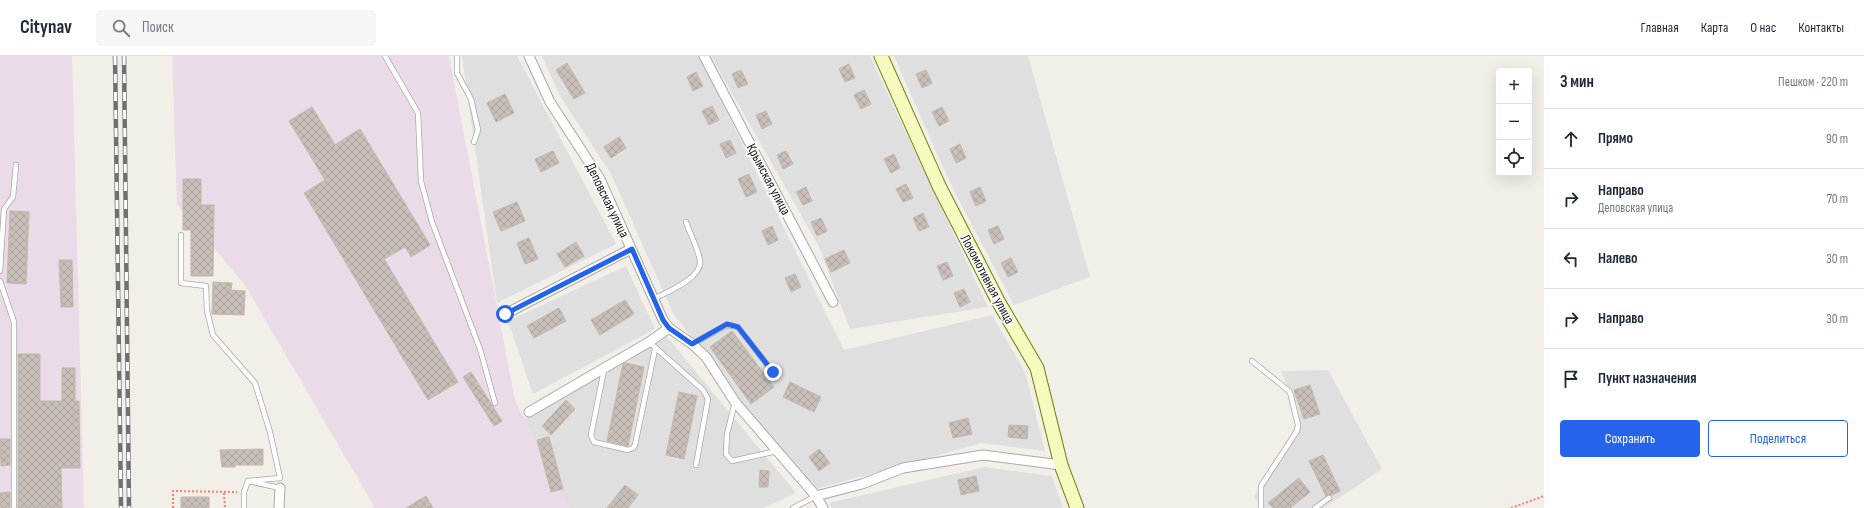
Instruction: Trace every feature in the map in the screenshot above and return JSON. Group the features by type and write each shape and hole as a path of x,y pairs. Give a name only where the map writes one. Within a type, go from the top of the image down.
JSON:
{"street":[{"name":"Деповская улица","path":"529,56 550,102 600,179 663,320 669,328 692,344 706,357 735,402 816,496 823,508"},
{"name":"Крымская улица","path":"704,56 834,302"},
{"name":"Локомотивная улица","path":"881,56 939,186 998,301 1037,368 1061,465 1077,508"},
{"path":"505,314 632,249"},
{"path":"529,412 649,342 669,328"},
{"path":"816,496 862,484 903,468 983,455 1061,465"},
{"path":"278,508 280,488"}],"lane":[{"path":"385,56 418,112 421,180 432,222 480,349 495,403"},
{"path":"457,56 457,73 471,99 478,130 474,142"},
{"path":"0,271 4,209 13,197 16,165"},
{"path":"654,299 685,283 698,271 700,262 686,222"},
{"path":"180,235 181,283 206,286 207,311 213,335 254,383 270,432 280,478 248,481"},
{"path":"0,281 14,322 14,508"},
{"path":"692,344 727,324 738,327 773,372"},
{"path":"649,342 655,349 703,390 708,399 696,465"},
{"path":"604,368 591,435 594,442 628,450 633,448 635,445 655,349"},
{"path":"1252,361 1290,392 1298,425 1297,431 1261,486 1261,508"},
{"path":"735,402 727,434 726,454 732,461 777,451"},
{"path":"248,481 280,488"},
{"path":"244,508 244,492 248,481"},
{"path":"793,508 816,496"},
{"path":"1315,508 1329,498"}],"path":[{"path":"173,508 173,491 224,493 244,492"},
{"path":"224,493 225,508"},
{"path":"1511,508 1544,496"}],"shaded area":[{"path":"0,56 72,56 84,508 0,508"},
{"path":"172,56 449,56 515,400 569,508 375,508 245,285 177,204"},
{"path":"462,56 517,56 616,244 497,303"},
{"path":"542,56 699,56 844,350 992,315 1025,372 1045,451 982,443 809,491 673,313 611,174 560,96"},
{"path":"711,56 870,56 988,307 850,329 818,245"},
{"path":"894,56 1028,56 1090,277 1014,305 949,181"},
{"path":"626,266 655,329 533,394 508,321"},
{"path":"663,332 796,493 763,508 547,508 510,428"},
{"path":"1328,370 1382,469 1324,508 1264,508 1254,497 1301,426 1281,371"},
{"path":"984,467 1052,476 1063,508 832,508 829,503"}],"building":[{"path":"567,63 585,93 574,99 556,70"},
{"path":"849,64 855,78 845,82 839,69"},
{"path":"741,70 748,84 738,88 732,74"},
{"path":"926,70 932,83 922,88 916,74"},
{"path":"696,72 703,86 693,91 687,77"},
{"path":"864,90 871,104 861,109 854,95"},
{"path":"505,94 514,113 496,122 487,103"},
{"path":"712,106 719,120 709,125 702,111"},
{"path":"312,107 335,145 360,129 430,245 411,257 405,247 384,259 458,382 428,400 304,193 325,180 289,121"},
{"path":"942,107 949,121 939,126 932,112"},
{"path":"766,111 772,124 762,129 756,115"},
{"path":"619,137 626,148 611,158 604,147"},
{"path":"730,140 736,153 726,158 720,144"},
{"path":"960,144 966,158 956,163 950,149"},
{"path":"553,151 559,163 541,172 535,159"},
{"path":"786,151 793,164 783,169 777,155"},
{"path":"894,154 900,168 891,173 884,159"},
{"path":"749,174 757,192 746,197 738,179"},
{"path":"183,179 201,179 201,205 214,205 213,276 191,276 191,230 183,230"},
{"path":"906,184 913,198 903,202 896,189"},
{"path":"806,187 812,201 803,205 796,192"},
{"path":"980,187 986,201 976,206 970,192"},
{"path":"517,202 525,221 501,231 493,212"},
{"path":"10,211 29,212 26,284 7,283"},
{"path":"923,213 929,227 919,231 913,218"},
{"path":"821,218 827,231 817,236 811,222"},
{"path":"772,226 778,240 768,245 762,231"},
{"path":"998,226 1004,239 994,244 988,230"},
{"path":"529,238 538,259 525,264 517,243"},
{"path":"576,242 584,256 565,267 557,254"},
{"path":"844,250 850,263 831,272 825,259"},
{"path":"1011,258 1018,272 1008,277 1001,263"},
{"path":"59,260 72,260 73,307 61,307"},
{"path":"947,262 953,276 943,280 937,266"},
{"path":"795,274 801,287 791,292 785,278"},
{"path":"213,282 232,283 231,290 245,291 244,315 212,314"},
{"path":"964,289 970,302 960,307 954,293"},
{"path":"625,300 634,314 600,335 591,320"},
{"path":"559,308 566,321 534,338 527,326"},
{"path":"732,331 774,387 751,404 710,347"},
{"path":"18,354 40,354 40,401 62,401 62,368 75,368 75,401 79,401 80,468 61,468 62,508 18,508"},
{"path":"625,363 644,367 628,446 607,441 623,364"},
{"path":"471,372 502,421 494,426 463,377"},
{"path":"790,382 821,397 814,412 783,397"},
{"path":"1310,385 1320,414 1304,419 1294,390"},
{"path":"679,392 697,396 684,459 666,455"},
{"path":"566,400 575,409 551,435 542,426"},
{"path":"968,418 972,434 953,438 949,423"},
{"path":"1009,425 1028,426 1027,439 1008,437"},
{"path":"549,437 563,489 551,492 537,440"},
{"path":"0,439 10,439 10,465 1,466"},
{"path":"263,449 263,465 234,465 235,467 222,467 220,450"},
{"path":"819,449 830,463 819,471 809,457"},
{"path":"1323,455 1340,491 1326,496 1309,461"},
{"path":"760,470 769,471 768,487 759,487"},
{"path":"976,476 979,491 961,495 958,480"},
{"path":"1299,478 1310,492 1290,508 1273,508 1268,503"},
{"path":"625,485 638,495 628,508 607,508"},
{"path":"10,492 10,508 0,508 0,493"},
{"path":"426,496 433,508 406,508"},
{"path":"181,497 209,497 209,508 181,508"}],"railway":[{"path":"115,56 121,508"},
{"path":"124,56 129,508"}],"route":[{"path":"505,314 632,249 663,320 669,328 692,344 727,324 738,327 773,372"}]}
